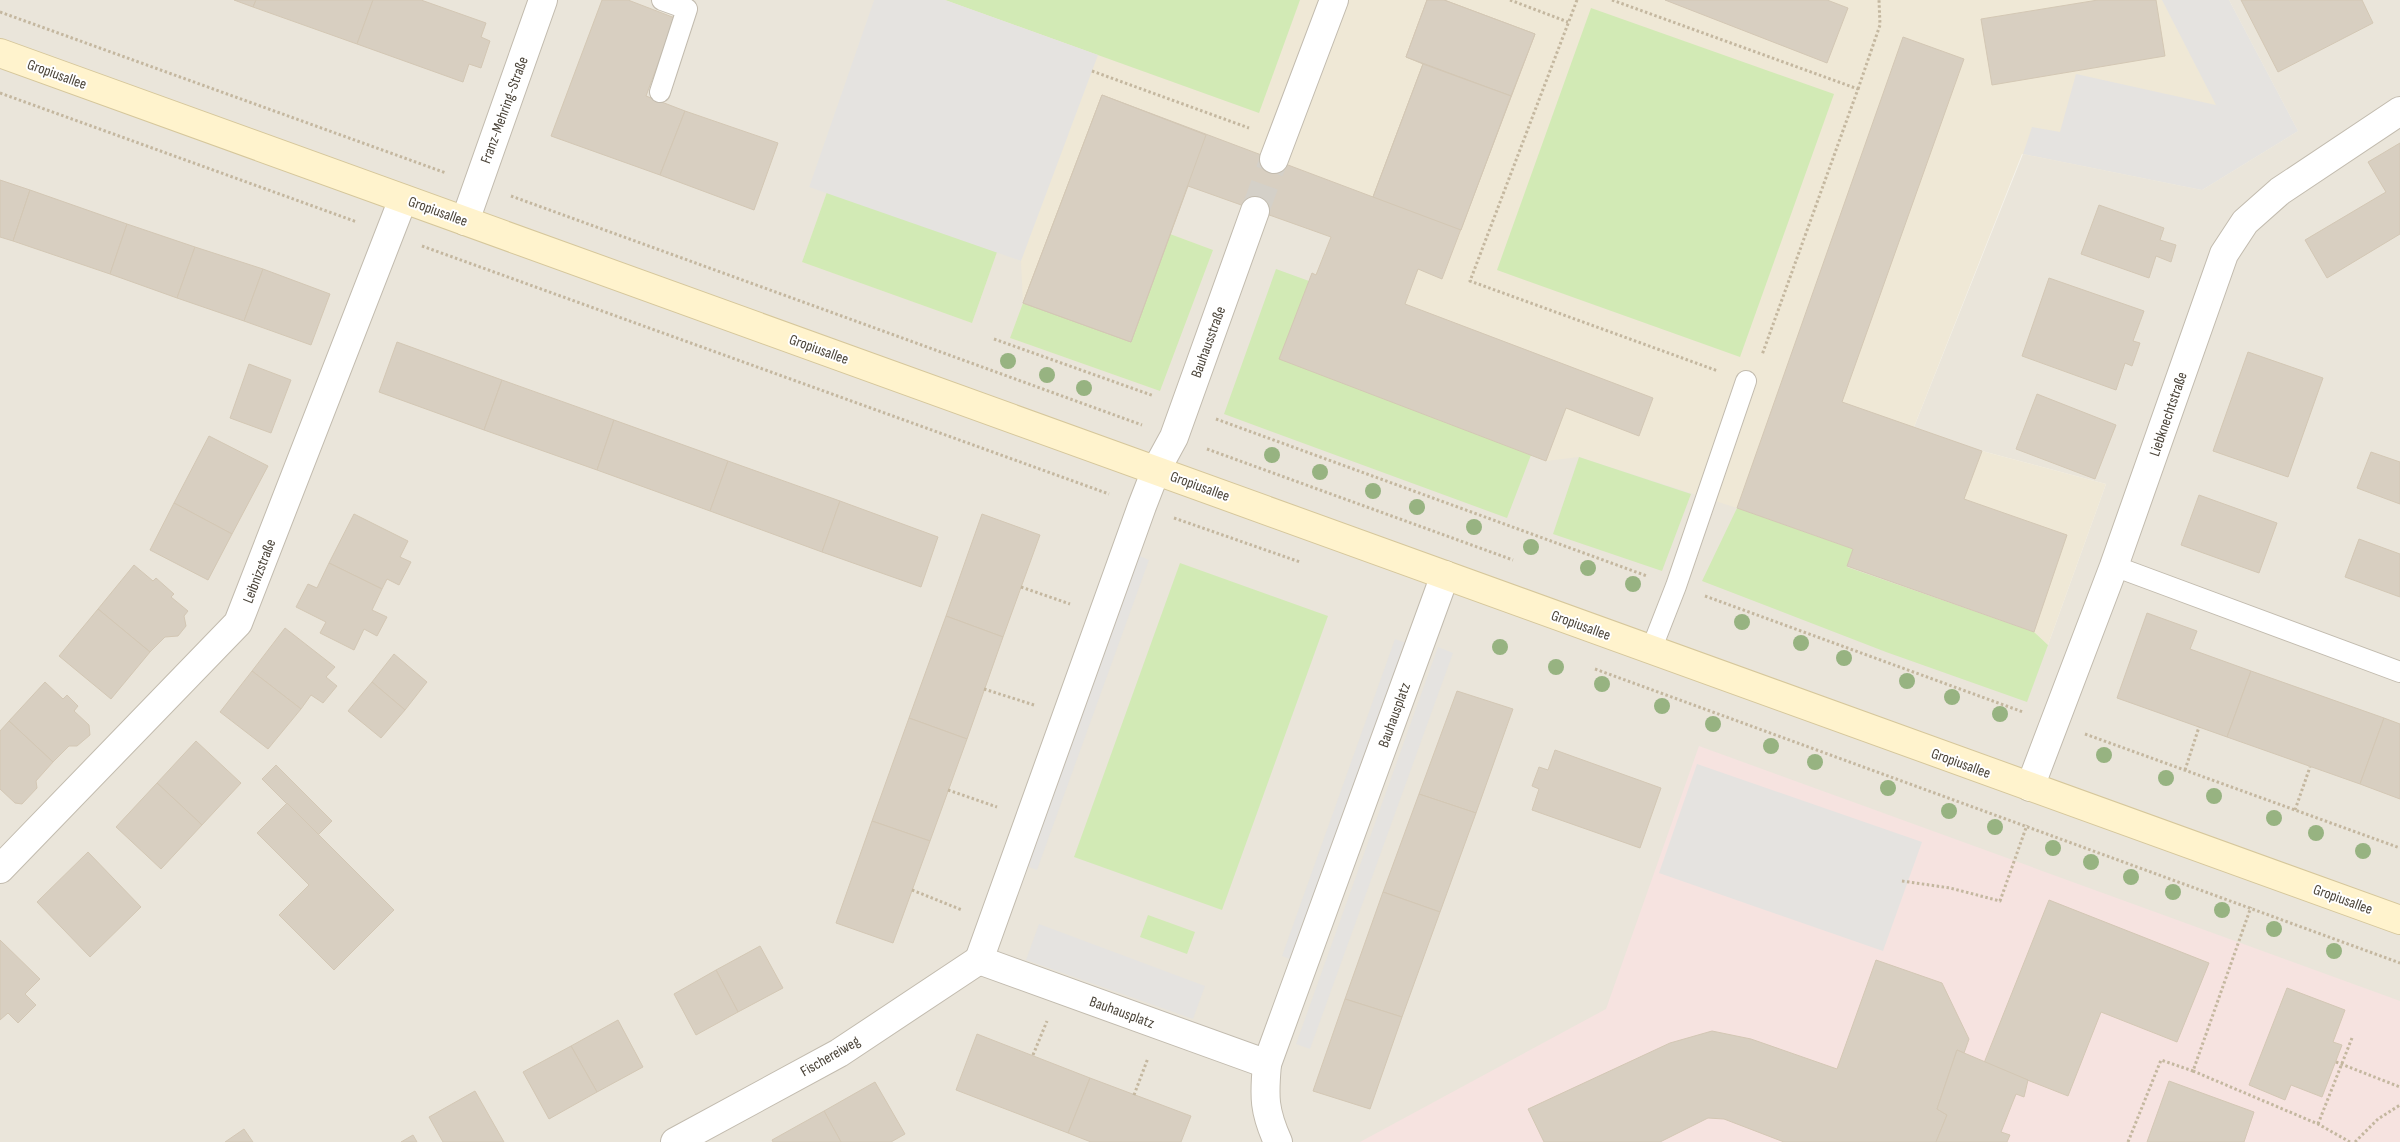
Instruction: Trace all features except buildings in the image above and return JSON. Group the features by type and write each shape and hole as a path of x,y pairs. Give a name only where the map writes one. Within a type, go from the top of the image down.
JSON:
{"street":[{"name":"Franz-Mehring-Straße","path":"465,221 543,0"},
{"path":"1277,150 1334,0"},
{"name":"Gropiusallee","path":"0,53 2400,920"},
{"name":"Liebknechtstraße","path":"2030,787 2114,566 2224,254 2245,222 2280,191 2400,111"},
{"name":"Leibnizstraße","path":"0,869 238,624 404,199"},
{"name":"Bauhausstraße","path":"1156,470 1174,437 1255,211"},
{"path":"979,960 1156,470"},
{"name":"Bauhausplatz","path":"979,960 1267,1064 1445,575"},
{"name":"Fischereiweg","path":"675,1142 839,1053 979,960"},
{"path":"1267,1064 1264,1098 1270,1124 1278,1142"}],"lane":[{"path":"660,92 687,9 662,0"},
{"path":"1651,650 1676,586 1746,381"},
{"path":"2114,566 2400,672"}],"path":[{"path":"1510,0 1568,22"},
{"path":"1577,0 1470,281 1746,381 1759,365 1858,89 1880,25 1879,0"},
{"path":"1612,0 1858,89"},
{"path":"0,12 1174,437"},
{"path":"1092,71 1277,150"},
{"path":"0,93 1301,562"},
{"path":"1021,587 1075,606"},
{"path":"1590,667 2400,963"},
{"path":"984,689 1039,707"},
{"path":"2185,770 2199,727"},
{"path":"2295,810 2310,767"},
{"path":"1902,881 1950,888 2000,901 2027,827 2030,787"},
{"path":"948,790 1002,809"},
{"path":"2193,1071 2264,871"},
{"path":"912,890 965,911"},
{"path":"1033,1055 1049,1016"},
{"path":"2318,1124 2352,1038"},
{"path":"1134,1095 1150,1054"},
{"path":"2128,1142 2161,1060 2193,1071 2318,1124 2350,1142"},
{"path":"2336,1062 2400,1087"},
{"path":"2355,1142 2378,1119 2400,1105"}],"shaded area":[{"path":"0,0 1917,0 1737,507 2034,632 2048,645 2106,484 1982,451 1914,427 2023,154 2202,190 2298,131 2229,0 2400,0 2400,1142 0,1142"},
{"path":"874,0 2229,0 2298,131 2202,190 2022,154 1914,427 1982,451 2106,484 2048,645 2033,632 1847,566 1853,548 1579,457 1546,461 1279,359 1312,273 1316,274 1331,237 1188,186 1170,234 1213,250 1160,391 1010,338 1023,303 1021,261 997,252 972,323 802,262 827,193 809,187"},
{"path":"874,0 945,0 1098,55 1021,261 809,187"},
{"path":"2162,0 2229,0 2298,131 2202,190 2023,154 2032,127 2060,132 2076,74 2216,105"},
{"path":"1135,554 1149,560 1037,870 1023,865"},
{"path":"1395,639 1409,644 1295,961 1282,956"},
{"path":"1438,647 1453,653 1310,1049 1296,1044"},
{"path":"1699,746 2400,1001 2400,1142 1360,1142 1606,1009"},
{"path":"1697,764 1922,842 1883,951 1659,873"},
{"path":"1039,924 1205,986 1193,1019 1026,960"}],"green space":[{"path":"945,0 1300,0 1259,113"},
{"path":"1591,8 1834,94 1740,357 1497,270"},
{"path":"827,192 997,252 972,323 802,262"},
{"path":"1170,234 1213,250 1160,391 1010,338 1023,303 1131,342"},
{"path":"1276,269 1309,281 1280,359 1531,455 1507,518 1224,414"},
{"path":"1579,457 1691,494 1662,571 1553,534"},
{"path":"1737,508 1853,549 1847,567 2034,632 2048,645 2027,702 1886,652 1702,581"},
{"path":"1180,563 1328,616 1222,910 1074,857"},
{"path":"1148,915 1195,932 1187,954 1140,937"}],"tunnel":[{"path":"1255,211 1274,159"}]}
